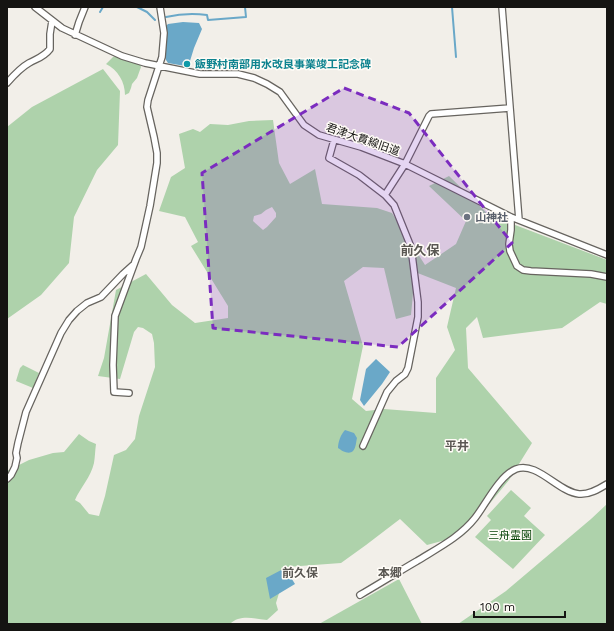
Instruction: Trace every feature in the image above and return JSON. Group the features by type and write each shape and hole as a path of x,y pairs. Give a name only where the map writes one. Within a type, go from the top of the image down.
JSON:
{"street":[{"name":"君津大貫線旧道","path":"37,7 62,28 122,56 145,63 200,74 238,74 254,78 268,84 280,92 304,125 319,135 361,147 405,164 511,217 607,255"},
{"path":"75,35 85,7"},
{"path":"129,393 114,392 115,316 141,247 156,176 157,153 147,107 162,57 164,33 160,7"},
{"path":"502,7 519,220"},
{"path":"7,83 17,71 28,63 45,55 50,49 52,21"},
{"path":"385,194 405,164 431,114 510,108"},
{"path":"334,140 328,156 329,158 359,175 385,194 394,205 411,246 418,302 418,317 408,368 405,374 396,380 387,392 363,446"},
{"path":"511,217 508,244 517,266 523,270 591,274 607,277"},
{"path":"7,479 15,467 18,443 26,412 61,333 77,311 87,303 101,297 133,265"},
{"path":"360,595 437,549 459,534 475,518 506,476 516,469 525,467 531,469 562,487 580,494 592,492 607,484"}],"highlighted area":[{"path":"344,88 409,113 512,243 398,347 213,328 202,173"}],"green space":[{"path":"116,56 124,60 140,64 141,67 129,93 125,95 124,86 120,77 106,64"},
{"path":"103,69 120,91 118,145 97,170 74,217 69,263 41,295 7,319 7,127 32,107"},
{"path":"273,120 279,163 290,184 315,169 322,204 377,208 392,213 425,265 456,244 466,221 429,186 449,176 489,215 607,260 607,304 600,302 562,328 483,338 477,317 466,328 468,368 532,443 509,480 464,535 427,545 400,519 341,563 287,567 276,603 278,610 267,620 243,618 230,624 7,624 7,471 29,460 53,453 64,452 79,434 96,444 93,468 75,500 80,503 89,514 99,516 114,455 126,450 135,439 139,416 155,367 154,343 152,334 143,328 138,327 134,332 120,379 98,376 104,358 116,290 146,274 172,305 195,323 228,318 228,306 191,246 198,242 185,217 159,211 171,177 185,168 179,134 193,129 200,132 210,124 228,125 249,121","holes":["272,207 276,213 276,217 263,230 253,221 254,216 261,214","363,267 384,268 396,319 411,315 415,272 456,288 447,327 455,350 436,378 436,413 384,409 366,411 352,399 363,346 344,281"]},
{"path":"23,365 39,373 33,388 16,381 20,368"},
{"name":"三舟霊園","path":"511,490 531,508 524,516 545,535 513,569 475,537 491,520 487,516"},
{"path":"607,504 607,624 458,624 506,591"},
{"path":"399,579 422,624 319,624"}],"water":[{"path":"183,22 199,23 202,29 190,61 189,63 186,63 185,66 168,63 165,57 167,34 166,26 168,24"},
{"path":"376,359 390,372 364,406 360,400 366,369"},
{"path":"345,430 354,433 357,438 355,448 350,453 338,448 340,438"},
{"path":"285,568 295,584 270,599 266,578"}],"waterway":[{"path":"100,12 103,7"},
{"path":"137,7 147,12 155,20"},
{"path":"166,17 191,14 207,15 208,20 246,17 245,7"},
{"path":"452,7 456,57"}],"place":[{"name":"飯野村南部用水改良事業竣工記念碑","path":"187,64"},
{"name":"山神社","path":"467,217"}],"district":[{"name":"前久保","path":"420,250"},
{"name":"平井","path":"457,446"},
{"name":"前久保","path":"300,573"},
{"name":"本郷","path":"390,573"}]}
